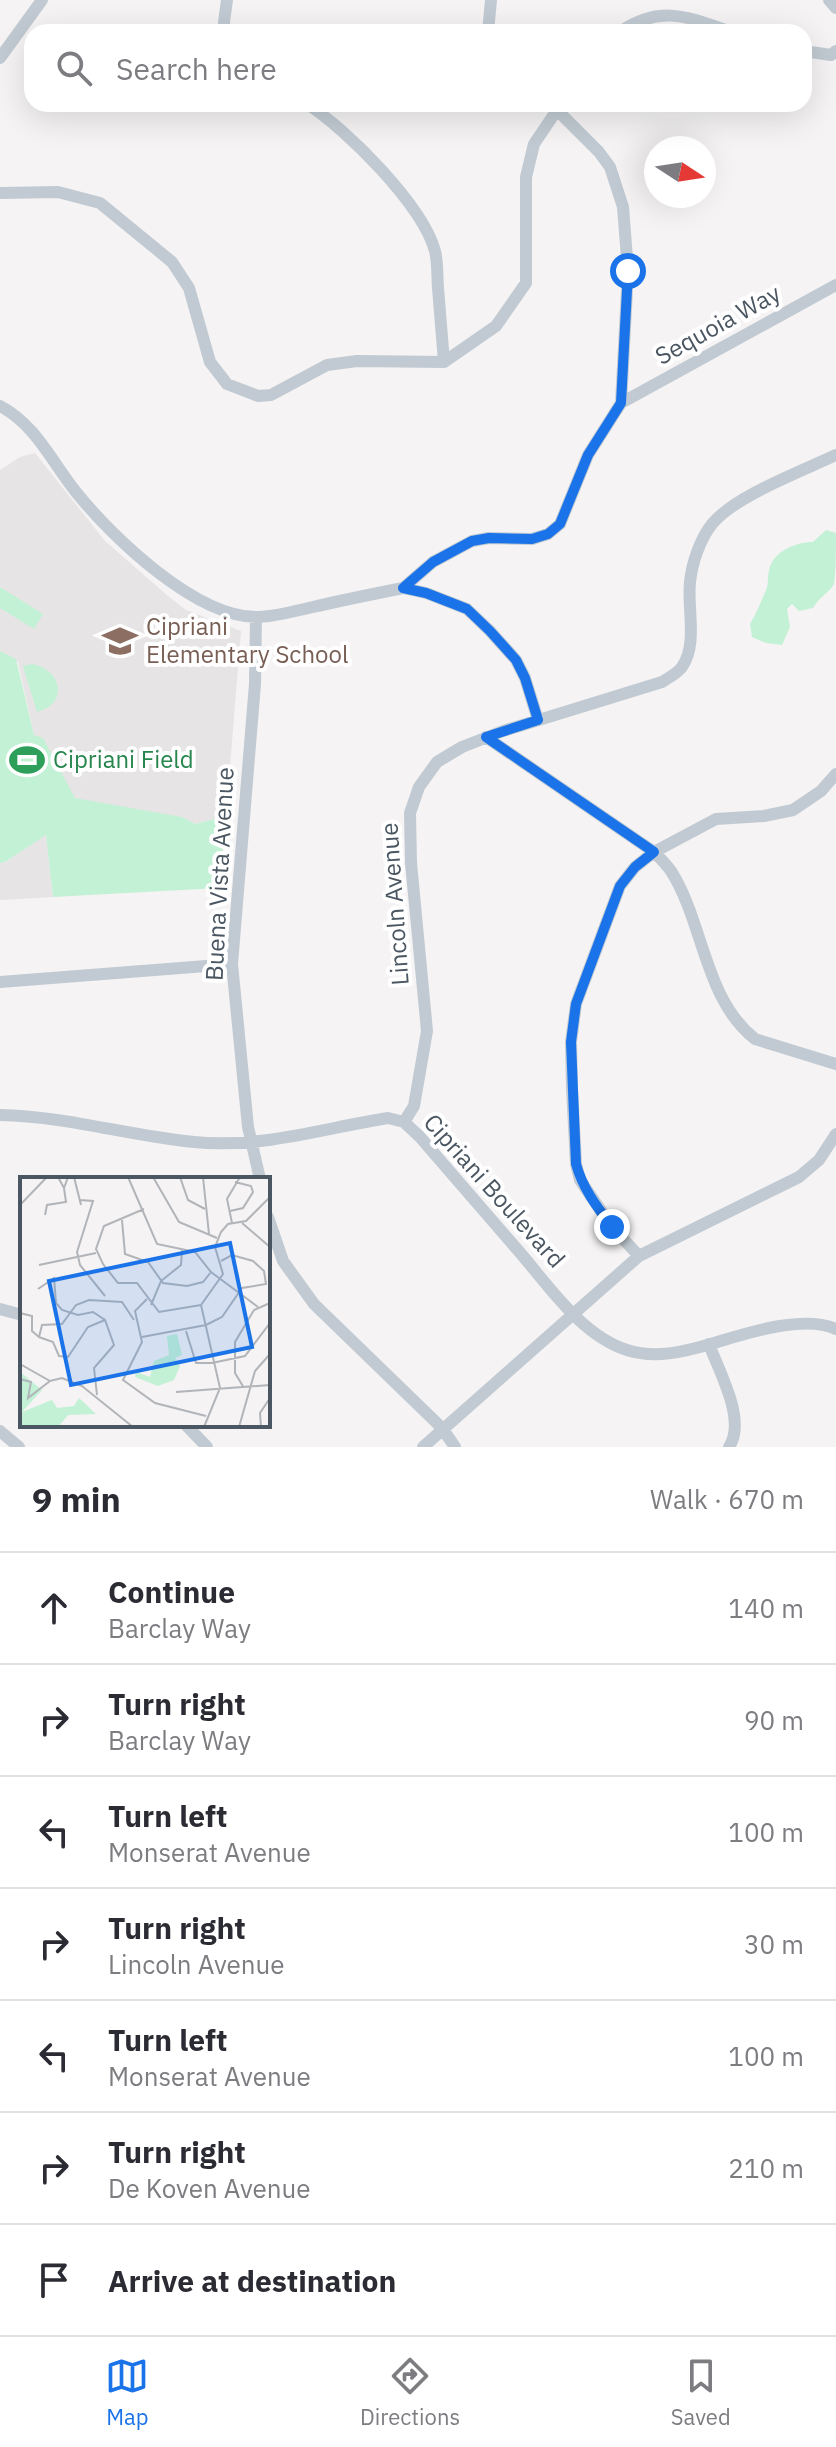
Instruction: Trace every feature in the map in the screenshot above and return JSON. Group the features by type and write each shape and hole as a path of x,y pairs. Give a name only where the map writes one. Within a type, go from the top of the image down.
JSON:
{"street":[{"path":"25,24 42,0"},
{"path":"224,24 227,0"},
{"path":"489,24 491,0"},
{"path":"829,0 836,8"},
{"path":"642,24 656,14 704,24"},
{"path":"0,58 24,25"},
{"path":"812,52 831,55 836,51"},
{"path":"319,112 342,131 412,205 424,222 435,252 444,362"},
{"path":"0,193 58,192 100,203 172,262 189,288 210,362 227,384 258,396 271,395 327,365 357,361 444,362 496,326 526,283 526,177 534,144 553,112"},
{"path":"403,588 433,562 472,541 489,538 532,539 548,534 560,524 588,455 621,403 628,271 623,207 610,167 562,112"},
{"name":"Sequoia Way","path":"621,403 836,285"},
{"path":"0,406 27,425 77,493 151,567 191,596 256,617 403,588 426,593 467,609 516,660 538,720"},
{"name":"Lincoln Avenue","path":"404,1122 414,1106 427,1031 411,863 410,813 419,787 437,762 462,747 662,682 681,668 689,648 690,581 696,554 712,524 729,509 762,490 836,455"},
{"name":"Buena Vista Avenue","path":"256,617 255,684 232,964 248,1127 260,1177"},
{"path":"486,737 654,852 671,871 724,1002 745,1032 755,1039 836,1064"},
{"path":"639,1256 612,1227 580,1180 576,1164 571,1042 576,1004 620,886 635,867 654,852 716,819 764,816 793,810 821,791 836,774"},
{"path":"0,982 232,964"},
{"name":"Cipriani Boulevard","path":"0,1115 195,1143 253,1142 388,1118 404,1122 574,1314 605,1341 650,1355 677,1353 751,1331 802,1325 828,1325 836,1329"},
{"path":"423,1447 639,1256 799,1177 819,1160 836,1134"},
{"path":"270,1223 283,1261 314,1304 442,1428 455,1447"},
{"path":"0,1309 20,1314"},
{"path":"709,1344 735,1416 735,1439 729,1447"},
{"path":"188,1427 207,1447"},
{"path":"0,1431 19,1447"}],"shaded area":[{"name":"Cipriani Elementary School","path":"35,453 105,541 168,596 186,610 241,631 226,816 195,824 182,817 105,806 75,798 34,735 18,662 0,651 0,470 20,457"},
{"path":"46,835 53,897 0,900 0,863"}],"green space":[{"path":"826,530 836,533 832,587 813,608 799,611 792,604 787,609 790,627 782,645 752,637 750,624 767,588 769,571 775,558 792,546 813,542"},
{"path":"0,587 43,614 34,629 0,608"},
{"path":"0,651 16,659 34,735 43,738 75,798 182,817 195,824 226,816 219,888 53,897 46,835 0,863"},
{"path":"32,664 50,672 58,687 54,702 37,712 23,666"}],"place":[{"name":"Cipriani Elementary School","path":"120,641"},
{"name":"Cipriani Field","path":"27,760"}],"route":[{"path":"612,1227 580,1180 576,1164 571,1042 576,1004 620,886 635,867 654,852 486,737 538,720 516,660 467,609 426,593 403,588 433,562 472,541 489,538 532,539 548,534 560,524 588,455 621,403 628,271"}]}
